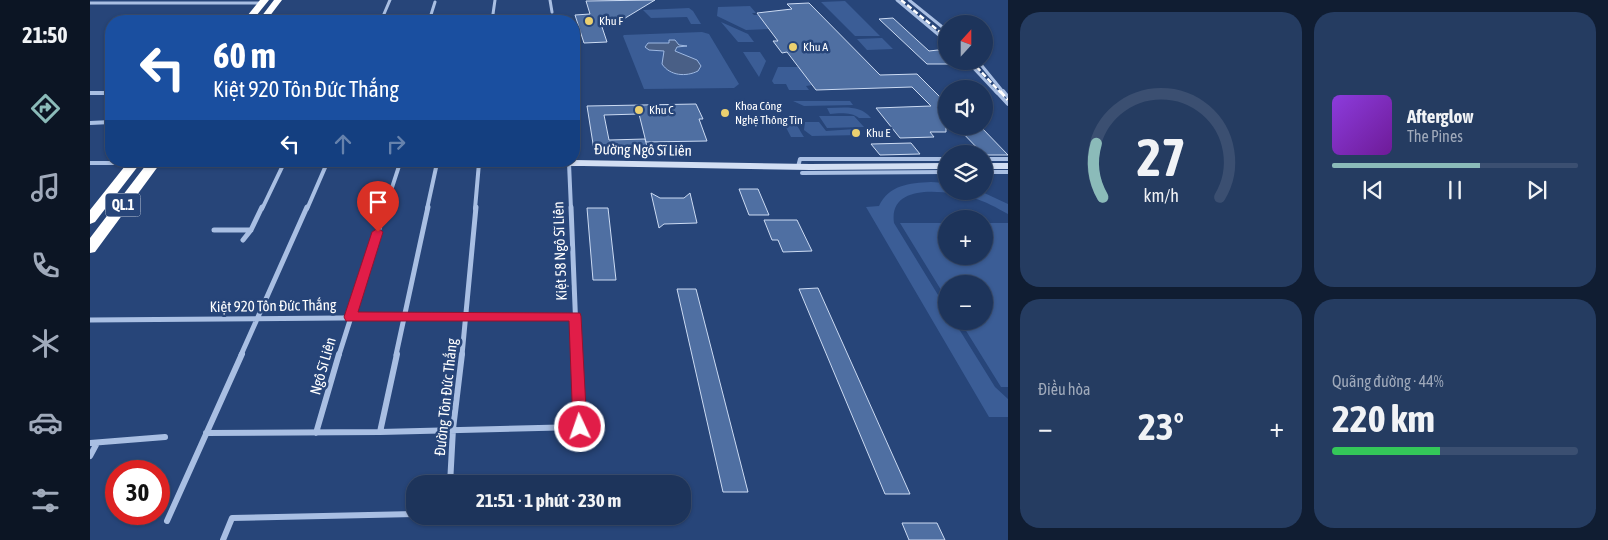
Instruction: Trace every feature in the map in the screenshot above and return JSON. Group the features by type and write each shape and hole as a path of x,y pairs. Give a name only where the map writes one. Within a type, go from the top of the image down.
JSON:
{"highway":[{"path":"267,15 278,0"},
{"path":"252,15 264,1"},
{"name":"QL.1","path":"90,219 132,167"},
{"name":"QL.1","path":"90,248 151,167"}],"street":[{"path":"384,15 390,0"},
{"path":"493,15 495,0"},
{"path":"550,0 552,12"},
{"path":"897,0 938,34"},
{"path":"909,0 938,24"},
{"path":"90,3 264,1"},
{"path":"431,15 436,2"},
{"path":"976,70 1008,104"},
{"path":"986,70 1007,95"},
{"path":"90,93 105,93"},
{"path":"90,124 105,123"},
{"name":"Đường Ngô Sĩ Liên","path":"580,163 800,170 800,159 938,159"},
{"path":"993,159 1008,159"},
{"path":"90,163 105,163"},
{"path":"800,170 810,167 938,166"},
{"path":"993,166 1008,166"},
{"path":"243,240 282,167"},
{"path":"170,514 326,167"},
{"name":"Ngô Sĩ Liên","path":"316,433 350,317 399,167"},
{"path":"380,432 406,317 436,167"},
{"name":"Đường Tôn Đức Thắng","path":"450,475 453,429 467,317 479,167"},
{"name":"Kiệt 58 Ngô Sĩ Liên","path":"453,429 580,427 569,167"},
{"path":"800,170 938,172"},
{"path":"993,172 1008,172"},
{"path":"214,230 250,230"},
{"name":"Kiệt 920 Tôn Đức Thắng","path":"90,320 575,316"},
{"path":"206,433 380,432 453,429"},
{"path":"90,456 93,443 165,437"},
{"path":"222,540 232,518 406,514"}],"shaded area":[{"path":"845,1 880,36 855,36 821,2"},
{"path":"750,6 756,13 752,13 759,15 769,29 746,30 717,16 718,7"},
{"path":"689,8 701,24 691,24 687,17 651,18 643,10"},
{"path":"721,22 748,34 754,42 738,42"},
{"path":"702,32 709,34 739,84 734,88 644,89 624,35"},
{"path":"882,38 893,49 867,50 857,39"},
{"path":"669,40 675,40 679,45 687,46 677,47 675,51 697,60 701,66 698,71 683,75 669,71 662,64 664,51 649,50 645,47 648,43 669,43"},
{"path":"743,52 760,52 766,61 759,77"},
{"path":"778,67 799,67 813,85 806,86 809,90 789,90 786,84 774,84 772,81"},
{"path":"793,101 850,101 853,105 804,106"},
{"path":"845,107 856,109 871,118 859,118 845,113 830,114 827,108"},
{"path":"780,116 792,121 804,137 791,137"},
{"path":"819,116 854,116 864,127 827,128"},
{"path":"805,122 819,122 826,131 855,129 860,135 812,136 804,130"},
{"path":"938,182 938,192 922,192 900,200 895,210 894,223 938,295 938,330 866,207 879,206 883,199 894,189 915,183"},
{"path":"993,197 1008,204 1008,214 978,200 993,200"},
{"path":"900,223 938,223 938,265 993,265 993,223 1008,223 1008,387 1001,387 966,330 993,330 993,275 938,275 938,285"},
{"path":"938,330 960,330 995,387 1008,399 1008,417 989,417"}],"building":[{"path":"655,0 622,20 606,20 607,24 601,24 607,42 584,43 580,31 580,15 575,15 590,14 586,1"},
{"path":"809,3 880,75 917,74 938,95 938,132 930,132 934,137 900,138 876,108 931,106 912,87 816,90 787,52 782,53 773,41 778,41 757,13 792,9 787,4"},
{"path":"893,18 929,51 938,50 938,64 927,64 879,19"},
{"path":"696,104 703,119 699,119 707,141 646,142 639,114 604,115 609,140 645,139 649,154 612,154 611,149 594,150 587,106"},
{"path":"965,135 989,135 1008,155 993,155 993,145 974,145"},
{"path":"911,143 920,154 880,155 871,144"},
{"path":"739,189 758,189 769,215 749,215"},
{"path":"651,193 660,198 684,198 690,193 697,223 664,224 659,228"},
{"path":"587,208 608,208 616,280 593,280"},
{"path":"764,220 797,220 812,251 783,252 778,240 772,240"},
{"path":"818,288 910,494 885,494 799,289"},
{"path":"677,289 696,289 748,492 723,492"},
{"path":"902,523 937,523 945,540 909,540"}],"railway":[{"path":"901,0 938,30"},
{"path":"979,70 1001,93"},
{"path":"1000,91 1008,100"}],"place":[{"name":"Khu F","path":"589,21"},
{"name":"Khu A","path":"793,47"},
{"name":"Khu C","path":"639,110"},
{"name":"Khoa Công Nghệ Thông Tin","path":"725,113"},
{"name":"Khu E","path":"856,133"}],"route":[{"path":"378,232 350,317 575,316 580,427"}]}
